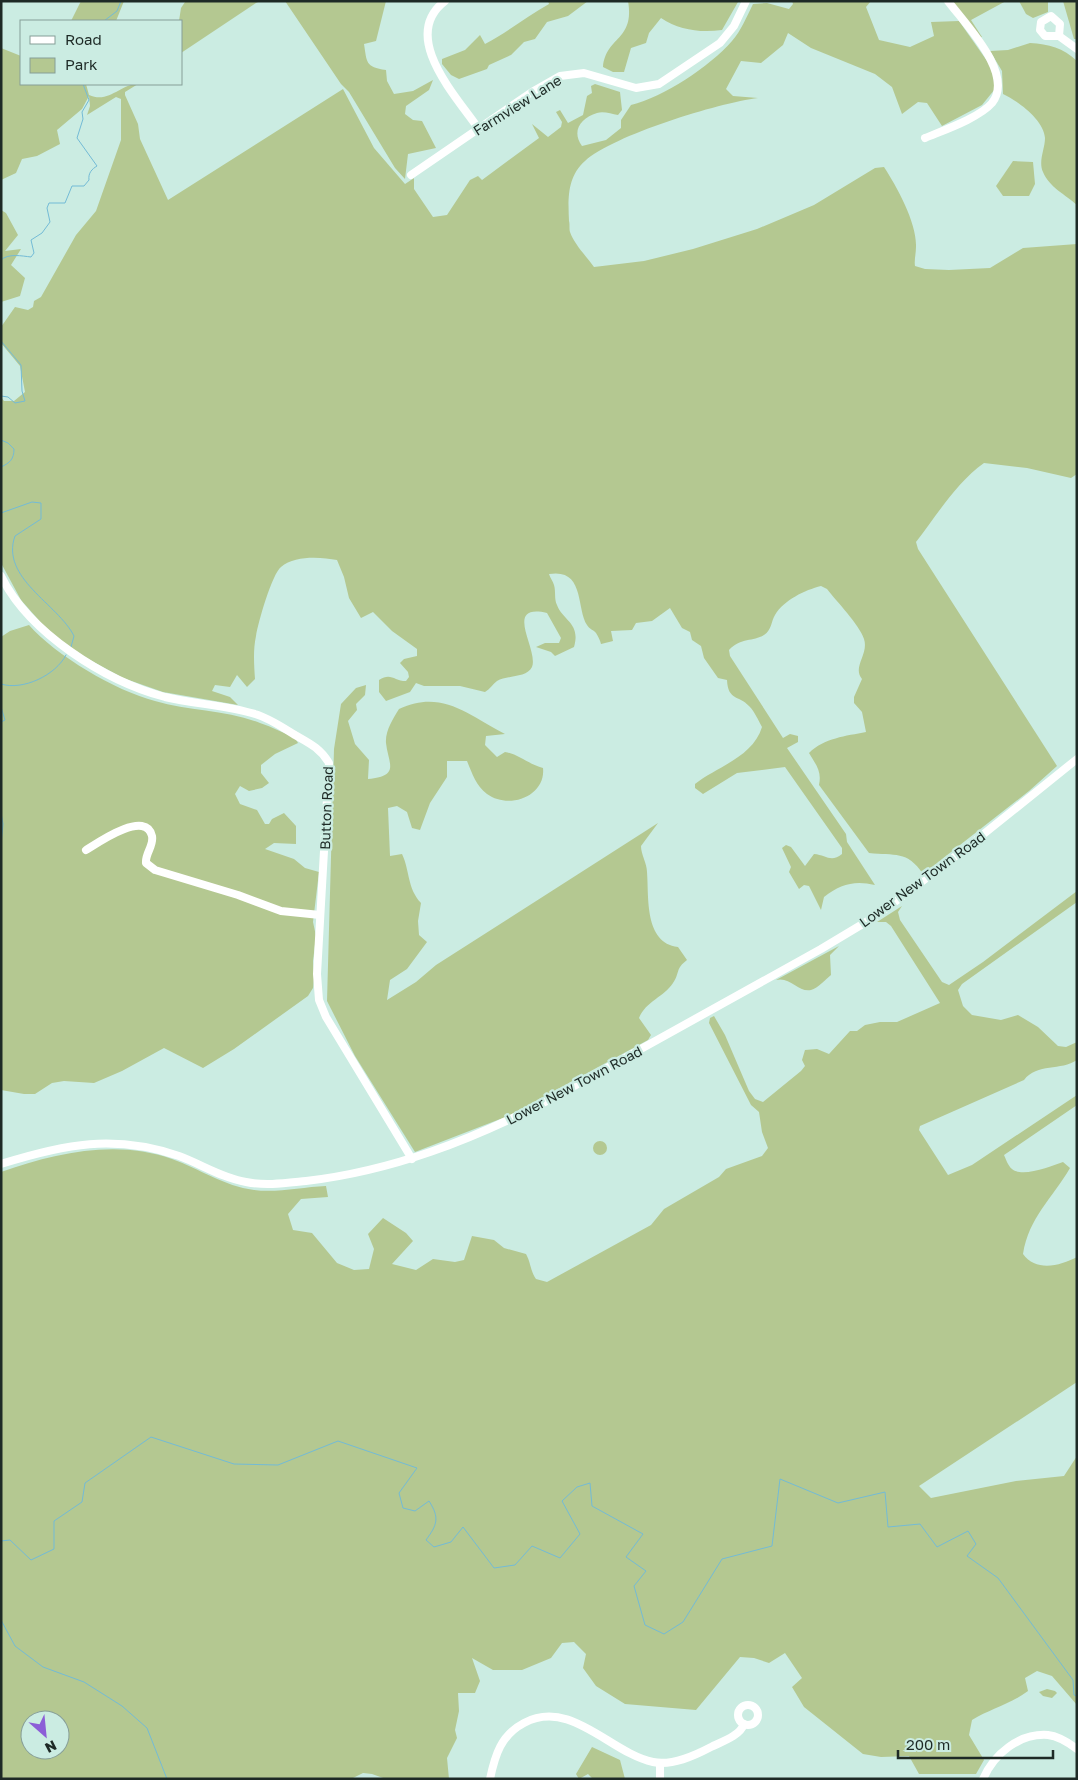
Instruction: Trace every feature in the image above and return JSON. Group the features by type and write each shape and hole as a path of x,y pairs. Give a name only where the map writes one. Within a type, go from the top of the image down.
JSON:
{"street":[{"path":"445,1 436,9 429,23 427,46 437,68 478,128"},
{"name":"Farmview Lane","path":"410,175 550,81 569,74 584,73 636,88 659,84 726,38 746,1"},
{"path":"925,138 980,112 992,103 999,88 999,78 992,62 948,1"},
{"path":"1059,36 1077,49"},
{"name":"Button Road","path":"1,576 16,601 47,634 69,652 136,688 165,696 222,706 267,718 316,746 324,754 329,763 317,974 319,1000 326,1017 412,1159"},
{"name":"Lower New Town Road","path":"1,1164 66,1147 120,1142 145,1146 180,1156 218,1174 245,1182 276,1184 327,1178 412,1159 485,1131 526,1112 844,936 909,892 1077,759"},
{"path":"86,850 113,834 140,826 147,828 151,833 152,843 146,863 155,870 281,910 320,915"},
{"path":"490,1779 497,1751 510,1733 532,1719 553,1716 578,1724 632,1755 660,1763 687,1758 708,1749 740,1732 744,1724"},
{"path":"983,1779 988,1766 998,1754 1014,1744 1033,1736 1050,1735 1077,1749"},
{"path":"660,1763 660,1779"}],"green space":[{"path":"81,1 124,1 116,20 72,20"},
{"path":"260,1 182,52 182,20 179,20 181,8 185,2"},
{"path":"285,1 386,1 376,41 364,44 368,63 374,67 386,70 387,81 394,94 413,91 433,80 429,90 406,106 405,114 413,120 422,121 436,148 408,154 405,179 395,168 349,92 341,84"},
{"path":"548,1 588,1 568,16 547,22 535,39 524,42 511,55 489,65 487,69 459,79 451,75 442,64 442,59 465,50 480,35 485,44 549,4"},
{"path":"628,1 738,2 722,30 690,30 661,18 649,33 646,43 631,48 624,72 613,72 603,67 605,57 627,24 629,14"},
{"path":"792,1 871,1 866,7 879,40 910,47 934,36 931,22 959,21 992,68 995,89 982,105 942,126 927,103 918,102 902,114 892,87 875,74 811,48 788,33 783,45 761,63 741,61 726,89 733,96 758,98 693,113 642,131 599,151 585,161 575,174 570,189 570,231 578,246 594,267 644,261 693,249 757,229 814,205 875,168 884,167 910,216 916,247 915,266 925,269 949,270 990,268 1023,248 1077,244 1077,474 1071,478 1027,468 984,463 956,490 916,542 918,549 1057,766 1029,791 923,874 917,866 906,858 869,853 819,785 819,772 809,753 828,741 866,732 862,712 854,703 854,697 862,679 859,670 865,645 864,639 858,627 847,613 827,589 821,586 808,590 789,600 775,615 767,633 742,641 729,650 730,656 783,738 790,734 798,736 798,742 787,748 846,834 847,842 875,885 854,883 842,886 824,897 821,910 809,886 804,885 799,889 789,872 791,867 782,848 786,845 791,847 805,866 814,854 835,858 842,854 842,848 785,767 737,773 703,794 695,788 695,784 734,760 751,746 762,727 749,706 729,691 727,680 718,678 704,658 701,646 692,640 690,632 682,628 670,608 652,621 636,623 632,630 611,631 613,641 601,644 596,633 588,626 584,618 574,583 569,577 561,574 549,574 554,585 557,605 573,627 576,639 574,647 555,656 551,652 536,647 545,643 559,643 561,638 547,613 534,612 527,615 524,621 533,659 532,667 526,673 501,679 485,692 460,686 424,686 416,683 410,692 386,701 379,692 379,680 390,677 406,681 409,677 408,672 400,663 404,659 417,656 417,649 392,631 373,612 361,618 349,598 344,577 337,560 316,558 293,560 277,571 259,621 255,641 255,679 247,687 237,675 230,687 215,685 212,691 230,697 238,705 163,692 123,678 70,649 50,633 21,600 1,563 1,397 4,401 14,401 25,392 20,366 1,343 1,327 15,307 28,310 33,307 34,301 41,297 76,235 96,211 121,140 121,99 116,97 87,115 90,106 89,96 82,109 57,130 60,144 37,156 22,159 16,173 1,180 1,48 20,56 20,85 86,85 89,95 103,97 126,87 136,85 125,92 125,95 138,124 140,139 168,200 343,89 374,148 405,184 414,178 414,189 433,217 447,215 470,180 478,176 482,180 539,138 532,124 548,137 561,127 562,122 556,112 560,110 568,123 583,115 587,96 592,93 591,86 595,84 620,92 622,110 618,115 605,112 586,118 579,126 577,135 582,146 606,140 621,128 621,120 631,105 671,88 699,71 735,37 753,4 767,3 789,9 793,4"},
{"path":"952,1 1006,1 971,20 982,37 979,38"},
{"path":"1019,1 1048,1 1048,12 1033,18 1026,14"},
{"path":"1063,1 1077,1 1077,39 1074,39"},
{"path":"1030,43 1043,44 1055,48 1077,61 1077,205 1053,186 1043,172 1041,164 1045,142 1044,131 1029,112 1016,101 1003,94 1002,71 990,51 1008,50"},
{"path":"1013,161 1033,162 1035,184 1029,196 1003,196 996,186"},
{"path":"1,210 6,213 18,235 5,251 21,249 11,265 25,278 20,296 1,302"},
{"path":"29,625 70,660 123,689 155,701 247,719 269,726 295,738 298,743 275,754 261,765 261,773 269,783 262,788 249,791 240,786 235,794 240,804 257,810 265,824 269,824 272,819 284,813 296,826 296,844 274,843 265,849 294,859 305,868 319,872 313,922 316,936 313,961 313,988 308,996 234,1049 203,1068 164,1048 122,1071 94,1083 64,1081 52,1083 35,1094 1,1090 1,637 10,631"},
{"path":"366,685 365,695 356,704 357,710 348,721 355,744 369,760 368,779 385,775 389,772 390,762 386,739 390,725 399,709 428,702 442,703 467,712 505,734 486,736 485,745 497,757 505,752 510,753 543,768 539,786 532,793 515,800 505,801 496,799 483,791 467,761 447,761 447,777 430,803 420,830 412,828 407,812 397,806 388,808 390,856 402,854 405,860 413,891 421,903 418,921 419,935 427,942 407,969 390,980 387,1000 416,982 436,965 658,823 641,846 647,869 650,917 659,937 667,944 678,947 687,960 679,969 675,980 669,988 646,1007 639,1018 651,1035 648,1040 508,1116 415,1152 355,1056 327,1001 334,749 341,704 356,688"},
{"path":"1077,891 1077,902 962,984 958,990 963,1006 972,1015 1001,1020 1018,1015 1038,1027 1058,1046 1066,1047 1077,1042 1077,1060 1036,1071 1024,1080 920,1126 919,1130 948,1175 972,1165 1077,1095 1077,1105 1004,1155 1009,1166 1017,1171 1030,1172 1063,1162 1070,1168 1030,1229 1023,1254 1028,1260 1048,1266 1063,1263 1077,1257 1077,1382 919,1486 931,1498 1016,1481 1064,1476 1077,1456 1077,1705 1052,1676 1037,1671 1025,1678 1028,1691 972,1720 969,1735 984,1760 976,1774 919,1774 909,1756 881,1757 863,1754 804,1707 792,1687 802,1678 785,1653 769,1663 754,1658 740,1657 696,1710 625,1704 596,1686 583,1668 586,1654 574,1642 562,1643 551,1658 522,1670 493,1670 472,1658 480,1681 475,1693 458,1693 459,1711 455,1730 457,1738 447,1758 449,1779 386,1779 363,1773 351,1779 1,1779 1,1172 64,1154 108,1149 151,1153 172,1159 232,1185 254,1190 326,1186 328,1197 301,1199 288,1214 293,1230 312,1233 337,1263 354,1270 369,1269 374,1249 368,1234 383,1218 406,1233 413,1241 392,1264 416,1270 433,1259 455,1262 464,1260 472,1236 494,1240 504,1248 526,1254 536,1279 547,1282 651,1225 664,1209 719,1177 726,1169 762,1156 768,1148 762,1132 759,1112 751,1105 709,1023 710,1018 714,1016 725,1035 749,1091 755,1099 763,1102 801,1071 805,1066 802,1060 805,1050 817,1049 829,1054 850,1031 857,1031 865,1025 880,1022 897,1022 940,1003 891,926 886,922 877,922 902,906 898,912 900,920 942,982 949,985 983,962"},
{"path":"839,946 830,955 831,975 814,989 802,989 786,980 776,980"},
{"path":"597,1141 603,1141 607,1148 603,1155 597,1155 593,1151 593,1145"},
{"path":"1047,1689 1057,1693 1052,1698 1043,1696 1039,1692"},
{"path":"592,1747 620,1760 625,1779 593,1779 588,1774 579,1779 576,1774"}],"waterway":[{"path":"105,20 117,11 121,1"},
{"path":"1,260 11,256 31,257 34,253 31,240 42,233 50,222 47,208 49,203 65,203 72,186 84,186 89,180 89,175 97,166 77,138 83,119 82,112 89,100 83,85"},
{"path":"1,341 21,365 22,391 25,401 15,403 8,397 1,396"},
{"path":"1,440 8,443 14,449 11,460 1,467"},
{"path":"1,513 32,502 41,503 41,519 15,536 13,551 16,565 23,578 66,624 74,636 71,647"},
{"path":"1,684 10,686 38,680 55,669 66,655"},
{"path":"1,707 5,720 1,722"},
{"path":"1,813 3,824 1,844"},
{"path":"1,1541 10,1540 31,1560 54,1549 54,1521 82,1502 85,1483 151,1437 234,1464 278,1465 338,1441 417,1468 399,1493 403,1508 415,1511 429,1501 435,1512 436,1521 433,1530 426,1540 434,1547 451,1542 463,1527 494,1568 515,1565 532,1546 560,1558 580,1534 562,1501 577,1487 590,1483 592,1506 643,1534 626,1557 646,1571 634,1586 645,1625 664,1634 683,1622 722,1559 772,1546 780,1479 838,1503 885,1492 888,1527 920,1524 937,1547 968,1531 976,1544 967,1556 998,1578 1073,1680 1074,1695 1077,1696"},
{"path":"1,1620 15,1646 43,1667 84,1682 122,1706 147,1728 167,1779"}]}
